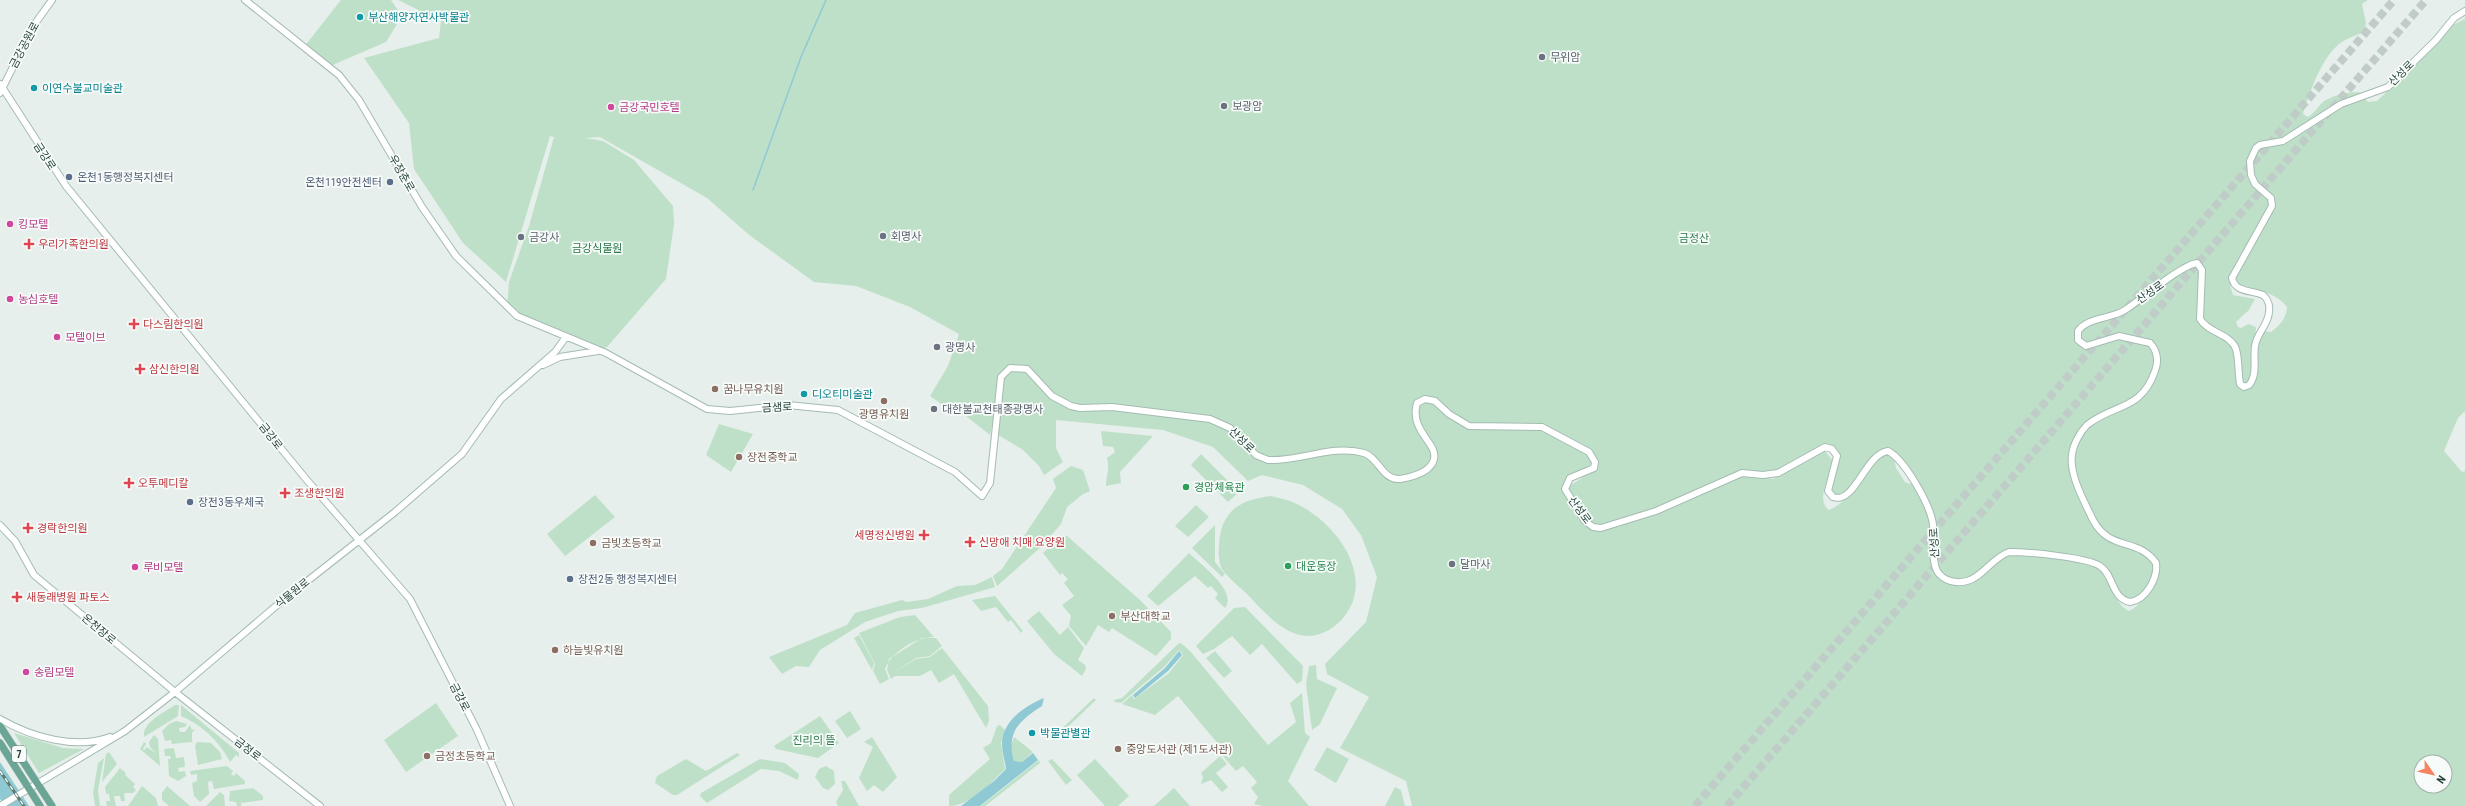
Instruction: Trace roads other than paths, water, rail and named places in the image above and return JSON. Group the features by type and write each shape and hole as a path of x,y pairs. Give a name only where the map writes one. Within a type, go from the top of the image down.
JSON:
{"main road":[{"name":"금강공원로","path":"1,88 34,25 52,0"},
{"name":"우장춘로","path":"245,0 339,75 360,100 422,207 456,256 516,316 566,337"},
{"name":"산성로","path":"982,496 990,483 1001,377 1010,368 1027,369 1052,396 1076,407 1112,406 1210,419 1230,428 1254,453 1268,460 1349,450 1363,452 1370,456 1386,474 1398,479 1426,471 1434,460 1434,451 1416,421 1417,404 1425,399 1435,401 1449,414 1467,426 1542,427 1590,454 1596,462 1594,468 1570,478 1565,489 1583,518 1595,528 1611,526 1656,511 1742,473 1775,474 1825,448 1832,449 1837,456 1828,491 1833,498 1842,498 1849,493 1872,462 1888,452 1898,459 1927,503 1933,522 1936,567 1945,578 1956,582 1970,580 2009,552 2077,559 2101,566 2108,574 2117,595 2126,601 2134,602 2145,593 2153,580 2156,563 2146,552 2110,540 2100,531 2093,520 2075,475 2072,455 2078,439 2088,425 2137,399 2147,389 2157,366 2156,354 2150,343 2126,336 2115,336 2092,346 2085,346 2078,340 2078,331 2086,323 2106,318 2124,311 2179,272 2197,263 2202,270 2200,319 2206,326 2227,339 2235,347 2240,384 2244,387 2249,385 2253,379 2255,343 2258,332 2266,326 2269,310 2264,296 2236,286 2232,276 2272,205 2270,197 2253,180 2250,166 2254,151 2260,145 2285,139 2340,104 2388,87 2436,40 2454,18 2465,11"},
{"name":"금강로","path":"1,88 66,186 306,479 410,599 477,730 510,806"},
{"name":"금샘로","path":"566,337 599,350 707,409 730,411 788,405 838,410 955,472 982,496"},
{"name":"식물원로","path":"0,806 37,782 125,731 175,692 395,512 462,454 501,399 555,352 566,337"},
{"name":"식물원로","path":"538,367 560,357 599,350"},
{"name":"온천장로","path":"0,524 15,541 34,575 175,692"},
{"name":"금정로","path":"175,692 320,806"},
{"path":"0,719 10,725 65,743 84,743 125,731"},
{"name":"7","path":"0,726 52,806"},
{"name":"7","path":"0,743 40,806"}],"water":[{"path":"1179,651 1182,655 1168,671 1135,698 1133,695 1165,668"},
{"path":"1044,698 1042,706 1021,722 1016,728 1012,742 1014,761 1022,762 1033,753 1038,760 980,806 961,806 994,781 1006,769 1002,744 1006,728 1010,721 1022,710"},
{"path":"0,762 29,806 6,806 0,799"}],"waterway":[{"path":"753,190 801,57 826,0"}],"tunnel":[{"path":"1695,806 2394,0"},
{"path":"1727,806 2426,0"}],"railway":[{"path":"0,771 24,806"}],"place":[{"name":"부산해양자연사박물관","path":"360,17"},
{"name":"무위암","path":"1542,57"},
{"name":"이연수불교미술관","path":"34,88"},
{"name":"보광암","path":"1224,106"},
{"name":"금강국민호텔","path":"611,107"},
{"name":"온천1동행정복지센터","path":"69,177"},
{"name":"온천119안전센터","path":"390,182"},
{"name":"킹모텔","path":"10,224"},
{"name":"회명사","path":"883,236"},
{"name":"금강사","path":"521,237"},
{"name":"우리가족한의원","path":"29,244"},
{"name":"농심호텔","path":"10,299"},
{"name":"다스림한의원","path":"134,324"},
{"name":"모텔이브","path":"57,337"},
{"name":"광명사","path":"937,347"},
{"name":"삼신한의원","path":"140,369"},
{"name":"꿈나무유치원","path":"715,389"},
{"name":"디오티미술관","path":"804,394"},
{"name":"광명유치원","path":"884,401"},
{"name":"대한불교천태종광명사","path":"934,409"},
{"name":"장전중학교","path":"739,457"},
{"name":"오투메디칼","path":"129,483"},
{"name":"경암체육관","path":"1186,487"},
{"name":"조생한의원","path":"285,493"},
{"name":"장전3동우체국","path":"190,502"},
{"name":"경락한의원","path":"28,528"},
{"name":"세명정신병원","path":"924,535"},
{"name":"신망애 치매 요양원","path":"970,542"},
{"name":"금빛초등학교","path":"593,543"},
{"name":"달마사","path":"1452,564"},
{"name":"대운동장","path":"1288,566"},
{"name":"루비모텔","path":"135,567"},
{"name":"장전2동 행정복지센터","path":"570,579"},
{"name":"새동래병원 파토스","path":"17,597"},
{"name":"부산대학교","path":"1112,616"},
{"name":"하늘빛유치원","path":"555,650"},
{"name":"송림모텔","path":"26,672"},
{"name":"박물관별관","path":"1032,733"},
{"name":"중앙도서관 (제1도서관)","path":"1118,749"},
{"name":"금정초등학교","path":"427,756"}],"park label":[{"name":"금정산","path":"1694,238"},
{"name":"금강식물원","path":"597,248"},
{"name":"진리의 뜰","path":"814,740"}]}
